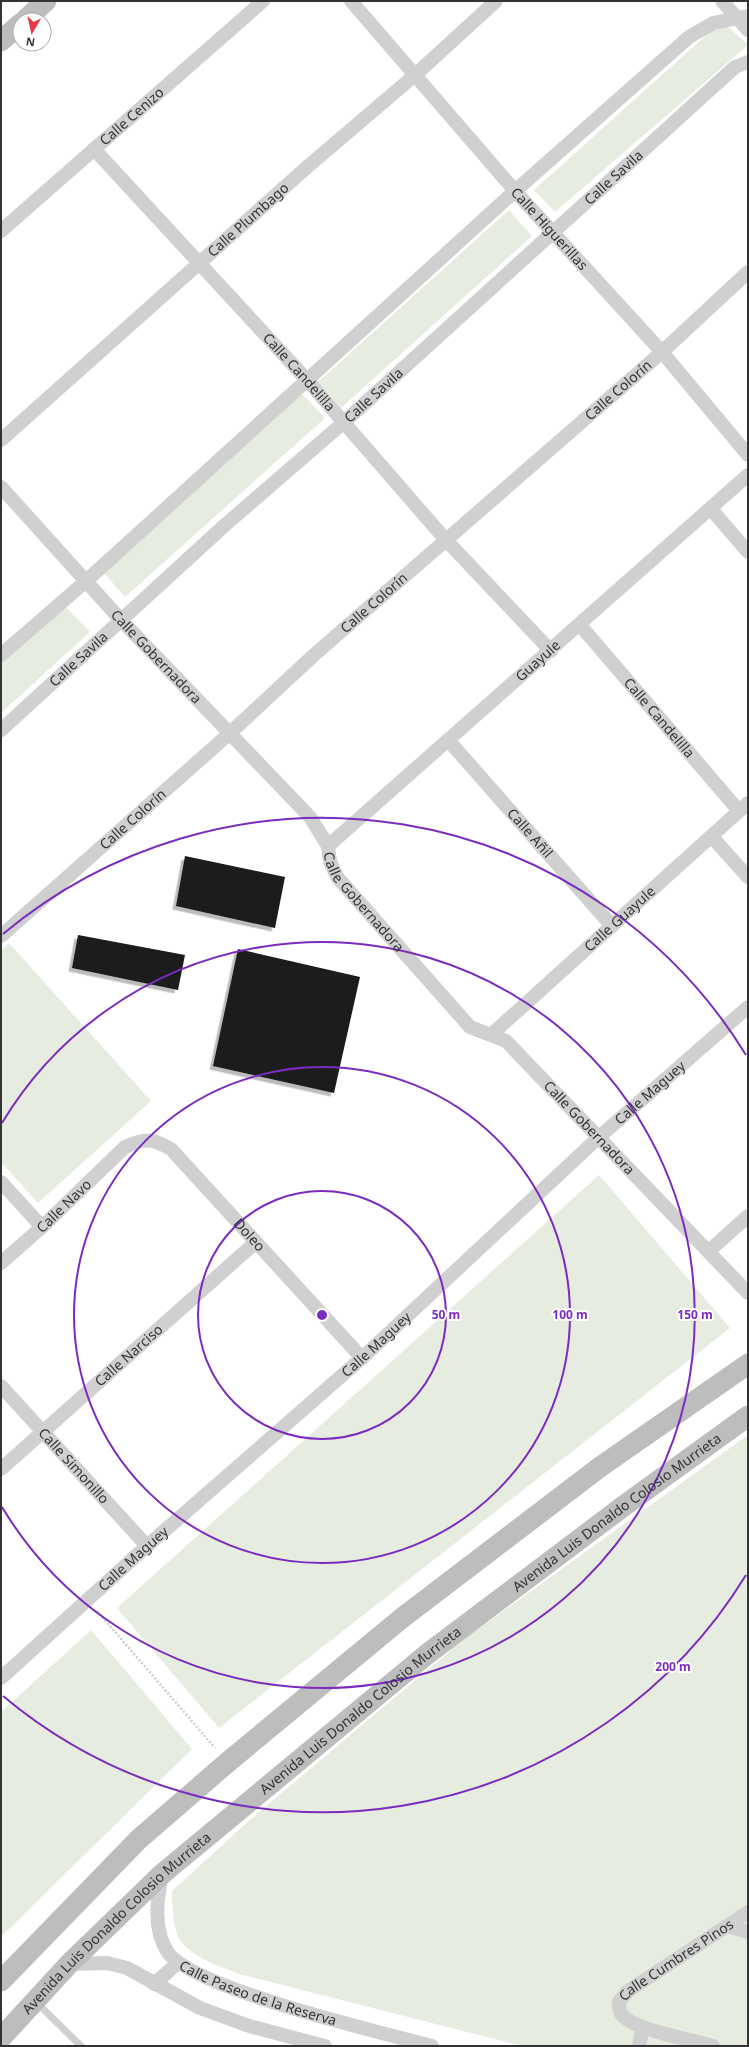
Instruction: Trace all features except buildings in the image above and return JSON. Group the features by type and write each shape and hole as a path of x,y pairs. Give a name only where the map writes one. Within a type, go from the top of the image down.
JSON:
{"main road":[{"path":"34,12 46,1"},
{"path":"1,41 12,31"},
{"path":"1,1981 139,1839 228,1762 402,1618 600,1468 748,1364"},
{"name":"Avenida Luis Donaldo Colosio Murrieta","path":"1,2038 69,1964 162,1874 426,1655 625,1505 748,1416"}],"street":[{"name":"Calle Cenizo","path":"1,231 263,1"},
{"name":"Calle Higuerillas","path":"351,1 515,191 662,352 748,455"},
{"name":"Calle Plumbago","path":"1,440 306,168 415,75 496,1"},
{"path":"722,1 742,17 748,30"},
{"path":"1,655 85,582 515,191 689,37 713,23 742,17"},
{"name":"Calle Savila","path":"1,730 225,525 343,423 552,231 735,67 748,62"},
{"name":"Calle Candelilla","path":"94,149 307,380 445,539 551,651"},
{"name":"Calle Colorín","path":"1,936 230,733 314,655 445,539 662,352 748,272"},
{"name":"Guayule","path":"328,846 551,651 748,475"},
{"name":"Calle Gobernadora","path":"1,487 85,582 310,818 320,831 328,846 330,861 337,877 470,1027 492,1034 506,1041 748,1293"},
{"path":"711,509 748,552"},
{"name":"Calle Candelilla","path":"580,625 743,807"},
{"name":"Calle Añil","path":"448,740 612,926"},
{"name":"Calle Guayule","path":"492,1034 712,837 743,807"},
{"path":"712,837 748,877"},
{"name":"Calle Maguey","path":"1,1678 147,1546 362,1358 598,1138 748,1007"},
{"name":"Doleo","path":"125,1147 140,1140 156,1141 171,1149 362,1358"},
{"name":"Calle Navo","path":"1,1264 42,1227 125,1147"},
{"path":"1,1182 42,1227"},
{"path":"709,1251 748,1216"},
{"name":"Calle Narciso","path":"1,1469 256,1242"},
{"name":"Calle Simonillo","path":"1,1386 42,1433 147,1546"},
{"name":"Calle Paseo de la Reserva","path":"162,1874 158,1894 160,1935 167,1952 178,1963 206,1978 258,1998 432,2046"},
{"name":"Calle Cumbres Pinos","path":"713,2046 672,2040 643,2027 623,2017 619,2011 619,2002 628,1991 748,1912"},
{"path":"727,1926 748,1932"},
{"name":"Calle Paseo de la Reserva","path":"69,1964 107,1963 127,1968 200,2008 249,2026 325,2046"},
{"path":"154,1984 178,1963"},
{"path":"639,2046 643,2027"}],"lane":[{"path":"36,2001 81,2046"}],"path":[{"path":"87,1600 228,1762"}],"shaded area":[{"path":"722,21 748,45 555,212 534,190"},
{"path":"509,210 532,236 341,408 318,382"},
{"path":"301,393 325,418 125,597 104,573"},
{"path":"65,606 90,632 1,713 1,663"},
{"path":"9,943 151,1101 38,1203 1,1162 1,951"},
{"path":"599,1175 730,1328 219,1728 117,1608"},
{"path":"748,1435 748,2046 522,2046 239,1974 201,1958 182,1943 175,1926 172,1891 253,1817 463,1640"},
{"path":"91,1630 192,1749 1,1937 1,1712"}]}
